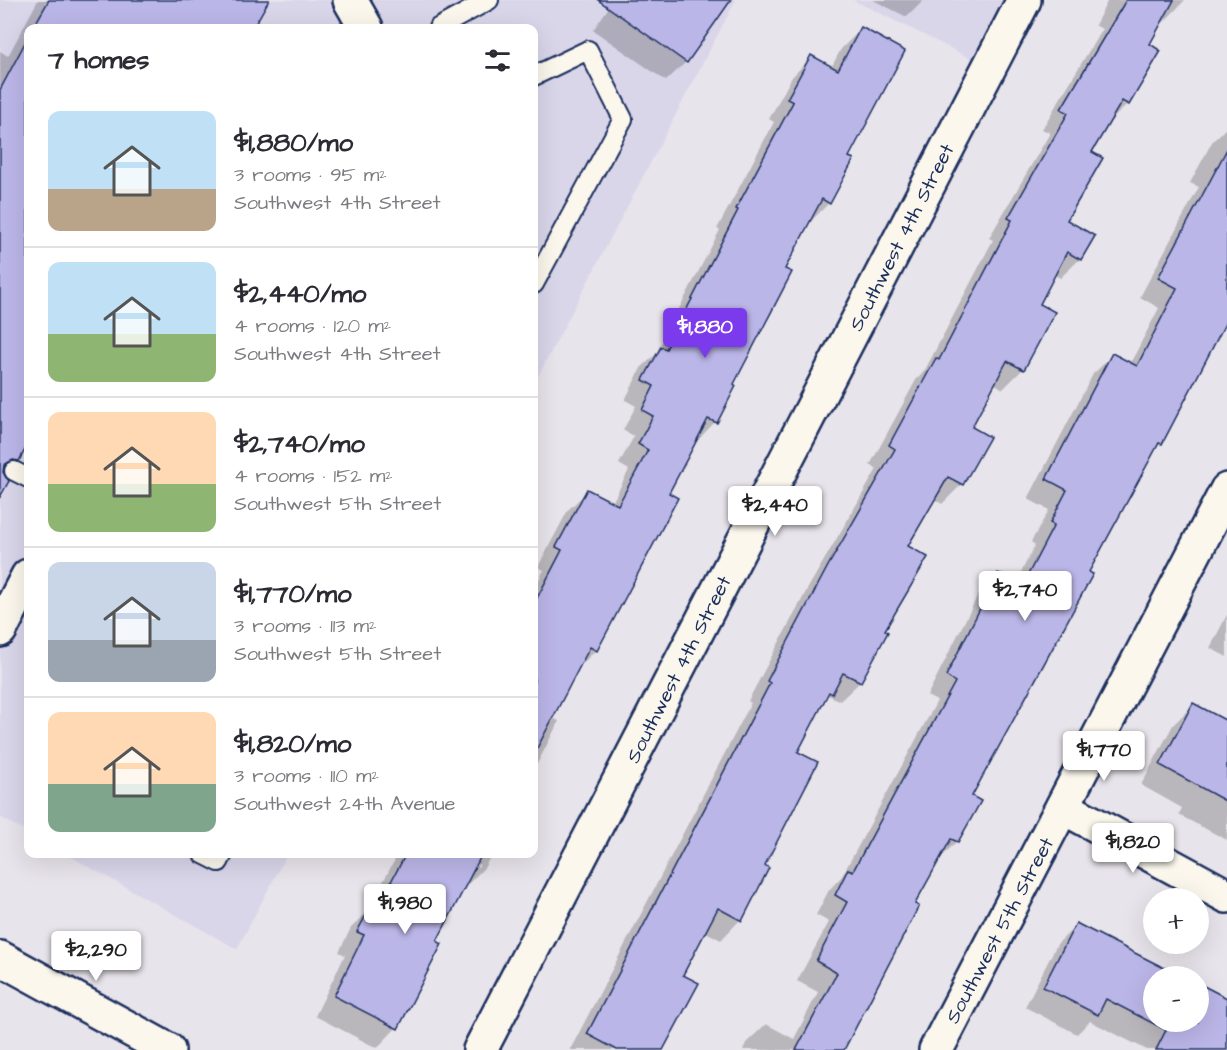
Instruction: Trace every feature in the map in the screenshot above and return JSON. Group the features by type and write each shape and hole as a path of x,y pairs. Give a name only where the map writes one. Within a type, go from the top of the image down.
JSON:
{"street":[{"path":"350,0 364,24"},
{"name":"Southwest 4th Street","path":"480,1050 1024,0"},
{"name":"Southwest 5th Street","path":"936,1050 1227,490"},
{"path":"0,630 24,589"},
{"path":"1063,807 1227,896"},
{"path":"0,958 168,1050"}],"lane":[{"path":"445,24 489,0"},
{"path":"538,74 588,50 623,119 538,277"}],"shaded area":[{"path":"0,0 736,0 538,376 538,24 24,24 24,831 0,817"},
{"path":"853,0 1004,0 972,59"},
{"path":"73,858 285,858 237,949"}],"building":[{"path":"49,0 269,0 255,24 35,24"},
{"path":"598,0 731,0 687,63"},
{"path":"1126,0 1174,0 1150,44 1161,51 1129,105 1122,101 1092,152 1103,158 1067,220 1095,236 1081,260 1067,252 1040,304 1055,312 1024,370 1007,361 972,427 990,437 963,485 948,477 908,546 928,557 885,630 888,632 861,682 843,673 832,694 829,692 798,752 818,762 765,865 769,868 742,921 718,908 683,975 699,983 663,1050 617,1050 587,1034 770,683 767,681 828,566 895,449 889,445 936,358 939,360 1012,220 1008,218 1068,113 1061,109"},
{"path":"861,27 905,51 849,157 854,159 830,204 822,199 785,269 792,272 734,384 736,386 717,423 708,419 669,493 678,498 597,651 590,647 538,746 538,596 562,550 556,547 587,489 618,505 648,450 638,444 653,416 642,410 654,386 643,380 661,347 666,349 738,210 736,209 793,102 787,99 811,55 838,70"},
{"path":"24,45 24,452 19,461 13,460 4,465 3,472 9,481 0,497 0,90"},
{"path":"1227,149 1227,320 1162,444 1159,443 1089,572 1093,574 972,796 981,801 958,842 951,839 915,904 919,906 844,1050 796,1050 837,973 816,961 847,902 835,895 848,869 853,871 955,682 946,676 998,573 1022,586 1054,525 1050,523 1067,490 1046,479 1112,353 1137,366 1177,288 1158,278"},
{"path":"1193,703 1227,721 1227,802 1160,765"},
{"path":"404,858 480,858 437,941 442,944 398,1029 334,996 364,935 357,932 371,906 376,909"},
{"path":"1076,923 1160,966 1143,966 1143,1018 1106,999 1098,1015 1043,987"},
{"path":"1209,989 1227,998 1227,1050 1156,1050 1165,1032 1209,1032"}]}
